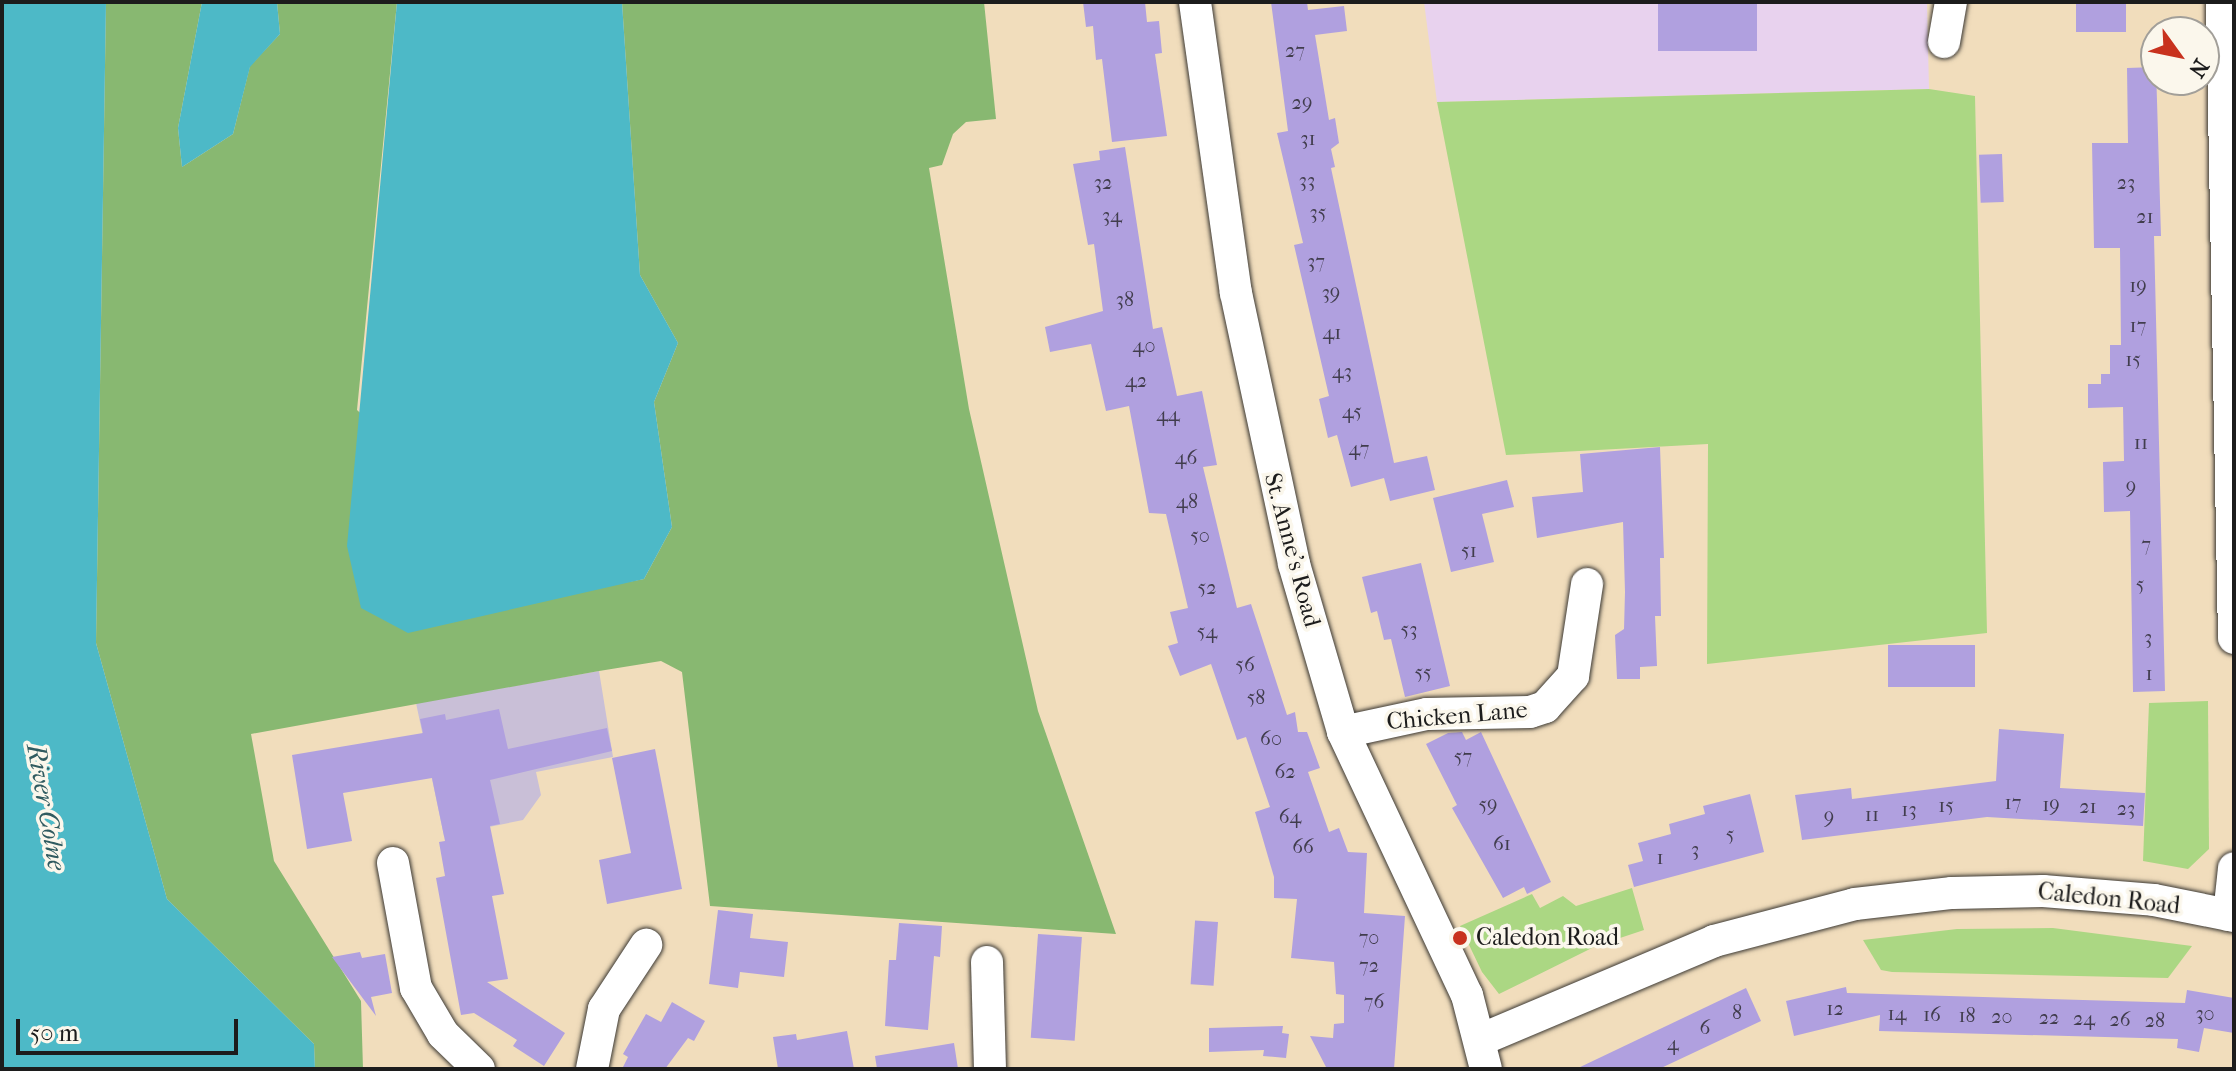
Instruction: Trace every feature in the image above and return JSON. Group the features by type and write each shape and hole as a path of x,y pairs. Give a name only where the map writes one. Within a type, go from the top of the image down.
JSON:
{"street":[{"name":"St. Anne's Road","path":"1195,2 1236,293 1266,451 1343,732 1467,995 1483,1055"},
{"path":"1944,42 1951,2"},
{"path":"2222,2 2234,638"},
{"name":"Chicken Lane","path":"1343,732 1427,714 1530,712 1565,689 1578,657 1587,584"},
{"path":"393,863 416,988 443,1034 479,1069"},
{"path":"2232,916 2234,868"},
{"name":"Caledon Road","path":"1483,1055 1714,941 1855,904 1952,893 2043,891 2154,900 2232,916"},
{"path":"592,1069 604,1009 646,945"},
{"path":"987,962 984,1007 990,1069"}],"shaded area":[{"path":"1424,2 1927,2 1929,89 1437,102"},
{"path":"599,671 613,757 536,772 541,795 523,820 444,836 416,703"}],"green space":[{"path":"106,2 202,2 178,128 182,167 233,134 250,66 280,34 277,2 397,2 357,410 558,595 644,579 672,527 654,402 678,343 640,275 622,2 984,2 996,119 966,122 953,134 942,165 929,168 969,409 1038,711 1116,934 710,906 682,672 661,661 599,671 251,734 274,861 361,1001 363,1069 315,1069 314,1044 167,899 96,643"},
{"path":"1929,89 1975,96 1987,633 1707,664 1708,444 1506,455 1437,102"},
{"path":"2208,701 2209,849 2188,869 2143,861 2149,703"},
{"path":"1632,888 1644,930 1596,946 1499,994 1482,972 1460,926 1532,894 1540,908 1563,896 1576,906"},
{"path":"2053,928 2192,946 2168,978 1892,972 1881,970 1863,940 1957,929"}],"water":[{"name":"River Colne","path":"2,2 106,2 96,643 167,899 314,1044 315,1069 2,1069"},
{"path":"202,2 277,2 280,34 250,67 233,134 182,167 178,128"},
{"path":"397,2 622,2 640,275 678,343 654,402 672,527 644,579 408,633 361,608 347,546"}],"building":[{"path":"1083,2 1145,2 1147,22 1159,21 1162,53 1155,54 1167,136 1112,142 1102,59 1096,60 1093,26 1086,27"},
{"path":"1271,2 1307,2 1308,10 1344,6 1347,31 1315,35 1329,120 1335,118 1339,143 1331,149 1335,167 1331,168 1394,463 1427,456 1435,490 1390,501 1384,478 1351,487 1337,435 1328,438 1319,399 1329,396 1294,245 1303,243 1277,133 1288,131"},
{"path":"1658,2 1757,2 1757,51 1658,51"},
{"path":"2076,2 2126,2 2126,32 2076,32"},
{"path":"2127,68 2140,68 2140,96 2157,96 2161,236 2154,236 2165,691 2133,692 2130,511 2104,512 2103,462 2124,461 2123,407 2088,408 2088,384 2101,384 2101,374 2110,374 2110,345 2121,345 2120,248 2094,248 2092,143 2128,143"},
{"path":"1125,147 1153,329 1162,327 1177,396 1202,391 1217,465 1203,467 1237,608 1251,604 1287,715 1295,712 1298,732 1307,732 1320,768 1308,772 1329,832 1339,828 1348,852 1367,853 1364,913 1405,916 1394,1069 1327,1069 1310,1036 1333,1038 1334,1024 1344,1023 1344,995 1336,994 1334,962 1291,958 1297,899 1274,898 1274,877 1255,812 1270,807 1246,737 1237,740 1211,664 1180,676 1168,646 1178,643 1170,612 1188,608 1166,514 1149,513 1129,406 1106,411 1091,344 1050,352 1045,327 1103,311 1094,244 1088,245 1073,164 1100,160 1099,151"},
{"path":"2002,154 2004,202 1981,203 1979,155"},
{"path":"1660,447 1664,558 1660,558 1661,616 1655,616 1657,666 1640,667 1640,679 1617,679 1615,635 1624,629 1623,522 1537,538 1532,497 1583,492 1580,454"},
{"path":"1507,480 1514,507 1482,514 1494,562 1451,572 1433,498"},
{"path":"1421,563 1450,686 1405,697 1391,639 1384,640 1377,611 1371,613 1362,577"},
{"path":"1888,645 1975,645 1975,687 1888,687"},
{"path":"499,709 508,749 607,728 612,751 490,780 500,824 490,826 504,894 492,896 508,979 487,982 565,1033 544,1066 513,1046 517,1040 474,1013 461,1015 436,878 445,876 439,842 445,841 432,778 343,793 352,841 307,849 292,755 423,733 420,719 445,714 446,720"},
{"path":"1999,729 2064,734 2060,788 2145,793 2143,826 1987,817 1802,840 1795,795 1851,788 1852,799 1996,781"},
{"path":"1462,732 1466,740 1481,732 1551,882 1527,894 1524,887 1503,898 1452,808 1457,805 1426,744 1448,733"},
{"path":"655,749 682,889 607,904 599,860 631,853 612,758"},
{"path":"1750,794 1764,852 1634,887 1628,865 1643,861 1638,843 1671,834 1669,824 1705,814 1703,806"},
{"path":"718,910 753,914 750,938 788,942 784,977 740,972 738,988 709,984"},
{"path":"1195,920 1218,922 1214,986 1191,984"},
{"path":"899,923 942,926 940,957 934,956 928,1030 885,1026 889,960 896,960"},
{"path":"1038,934 1082,937 1075,1041 1031,1038"},
{"path":"360,952 362,958 385,954 392,993 371,997 376,1016 332,957"},
{"path":"1846,987 1847,993 2185,1003 2187,990 2234,998 2234,1033 2204,1028 2199,1052 2177,1048 2178,1039 1879,1031 1880,1015 1794,1036 1786,1001"},
{"path":"1746,988 1761,1021 1659,1069 1576,1069"},
{"path":"672,1002 705,1021 694,1041 688,1038 665,1069 622,1069 628,1057 623,1054 646,1014 661,1022"},
{"path":"1283,1026 1282,1033 1289,1034 1286,1058 1263,1056 1264,1050 1209,1052 1209,1028"},
{"path":"847,1031 854,1069 778,1069 773,1037 796,1034 797,1040"},
{"path":"954,1043 958,1069 877,1069 875,1056"}],"place":[{"name":"Caledon Road","path":"1460,938"}]}
